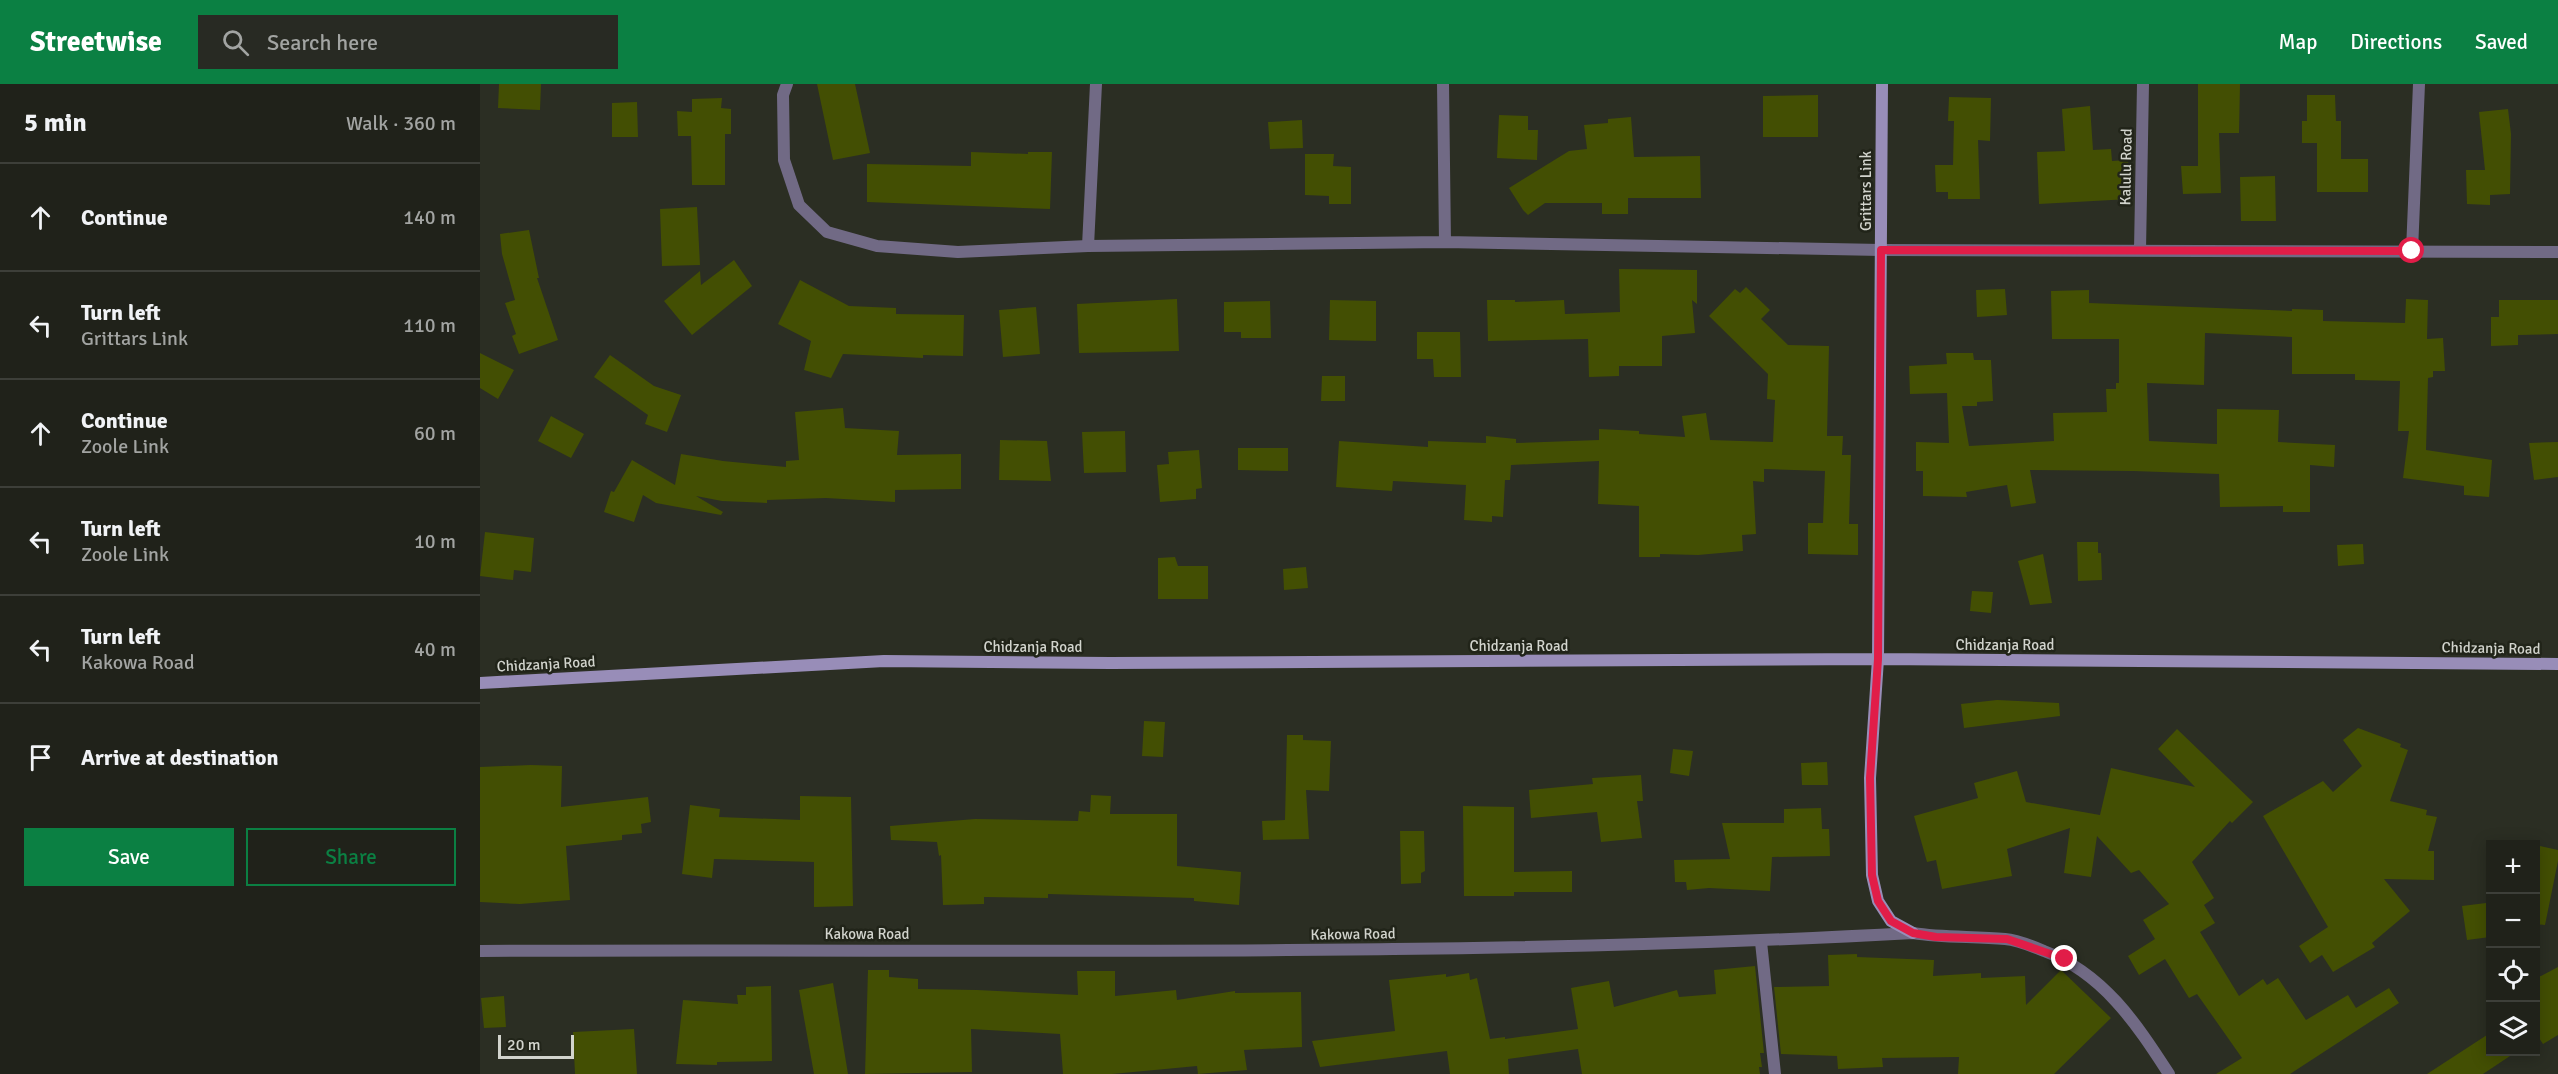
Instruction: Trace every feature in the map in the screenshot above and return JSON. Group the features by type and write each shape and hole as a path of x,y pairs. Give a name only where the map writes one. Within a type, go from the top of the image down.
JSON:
{"street":[{"path":"787,84 783,95 784,160 800,205 827,232 877,246 958,252 1088,246 1445,242 1881,250 2558,252"},
{"path":"1088,246 1095,84"},
{"path":"1443,84 1445,242"},
{"name":"Grittars Link","path":"1882,84 1878,659 1870,778 1872,875 1878,901 1891,921 1913,933"},
{"name":"Kalulu Road","path":"2140,250 2143,84"},
{"path":"2412,251 2418,84"},
{"name":"Chidzanja Road","path":"480,683 884,661 1110,663 1878,659 2558,664"},
{"name":"Kakowa Road","path":"480,951 1284,950 1761,942 1913,933 1936,937 2007,939 2065,959 2091,976 2114,997 2169,1074"},
{"path":"1761,942 1775,1074"}],"building":[{"path":"499,84 541,84 540,110 498,108"},
{"path":"817,84 855,84 870,153 833,160"},
{"path":"2198,84 2240,84 2239,133 2219,133 2221,193 2183,194 2181,166 2198,166"},
{"path":"1818,95 1818,137 1763,137 1763,96"},
{"path":"2307,95 2335,95 2336,121 2341,121 2341,159 2368,159 2368,192 2317,192 2317,143 2302,143 2302,121 2307,121"},
{"path":"1949,97 1991,98 1990,141 1978,140 1980,199 1948,199 1948,192 1936,192 1935,165 1953,165 1954,121 1948,121"},
{"path":"722,98 721,108 731,109 731,134 725,134 725,185 692,185 691,136 678,136 677,111 692,112 692,99"},
{"path":"637,102 638,137 612,137 612,103"},
{"path":"2090,106 2093,150 2111,149 2112,161 2128,160 2130,199 2039,204 2037,152 2065,151 2062,109"},
{"path":"2508,109 2511,134 2510,194 2490,195 2490,205 2467,204 2466,170 2485,170 2479,112"},
{"path":"1499,115 1528,116 1528,130 1538,130 1537,160 1497,158"},
{"path":"1631,117 1634,157 1700,156 1701,198 1628,198 1628,214 1602,214 1602,203 1545,203 1528,215 1523,210 1509,188 1569,151 1587,149 1584,125 1608,123 1608,119"},
{"path":"1302,120 1303,148 1270,149 1268,122"},
{"path":"971,152 1028,154 1028,152 1052,152 1050,209 867,202 867,164 971,166"},
{"path":"1305,154 1334,154 1333,166 1351,167 1351,204 1329,204 1329,196 1305,195"},
{"path":"2275,176 2276,221 2241,221 2240,177"},
{"path":"697,207 700,265 662,266 660,209"},
{"path":"529,230 539,278 537,278 558,340 519,354 512,336 516,334 505,303 515,300 502,254 500,234"},
{"path":"734,260 752,286 692,335 664,301 700,271 701,285"},
{"path":"1619,269 1697,270 1697,304 1692,300 1695,333 1662,336 1662,366 1619,366 1619,376 1589,377 1588,339 1488,341 1487,300 1515,300 1515,302 1564,300 1565,314 1620,312"},
{"path":"800,280 849,306 896,308 896,314 964,315 963,356 923,355 923,358 843,354 831,378 804,370 811,341 778,324"},
{"path":"1746,287 1770,310 1761,319 1788,345 1829,346 1827,436 1843,436 1842,455 1851,455 1849,524 1858,524 1858,555 1808,554 1808,523 1823,523 1825,471 1764,469 1764,482 1753,481 1756,534 1742,535 1743,551 1698,555 1660,554 1660,557 1639,557 1639,506 1598,504 1599,461 1511,465 1510,480 1505,480 1503,517 1492,516 1492,522 1464,520 1466,485 1393,481 1392,491 1336,487 1339,441 1428,447 1428,441 1486,443 1486,436 1516,439 1516,443 1599,440 1599,429 1685,437 1682,416 1706,413 1710,440 1773,442 1775,400 1767,399 1768,374 1709,316 1735,289 1740,293"},
{"path":"2005,289 2007,315 1977,317 1976,290"},
{"path":"2089,290 2089,303 2292,311 2292,309 2323,310 2323,321 2405,323 2406,299 2428,300 2427,339 2443,338 2445,371 2433,371 2433,377 2428,378 2426,450 2492,460 2489,497 2464,495 2464,486 2403,478 2409,431 2398,431 2400,381 2355,380 2355,374 2292,374 2292,337 2205,333 2204,385 2147,383 2149,441 2217,444 2217,409 2279,410 2278,442 2335,445 2334,467 2310,465 2310,512 2283,512 2283,506 2220,507 2219,474 2030,470 2036,503 2011,507 2007,485 1966,492 1967,497 1923,496 1923,471 1916,471 1916,442 1949,443 1947,393 1910,394 1909,366 1947,364 1946,353 1973,353 1974,360 1991,360 1993,401 1977,402 1977,406 1962,406 1969,446 2054,441 2053,413 2107,412 2106,389 2116,389 2116,383 2119,383 2119,339 2052,339 2051,291"},
{"path":"1177,299 1179,351 1079,353 1077,304"},
{"path":"1330,300 1376,301 1376,341 1329,340"},
{"path":"2499,300 2558,300 2558,334 2518,335 2518,345 2491,346 2491,317 2499,317"},
{"path":"1270,301 1271,338 1241,338 1241,332 1224,332 1224,302"},
{"path":"1036,307 1040,354 1003,357 999,310"},
{"path":"1417,332 1460,332 1461,377 1434,377 1433,359 1417,359"},
{"path":"480,353 514,370 498,399 480,388"},
{"path":"610,355 654,386 681,395 667,432 645,424 648,415 594,377"},
{"path":"1322,376 1345,376 1345,401 1321,401"},
{"path":"843,408 845,428 899,431 897,455 961,454 961,489 895,490 895,502 826,498 767,500 767,503 722,501 696,496 723,512 721,515 656,503 643,495 634,522 604,512 611,491 614,492 632,460 675,485 681,454 786,467 786,461 799,460 795,412"},
{"path":"551,416 584,434 571,458 538,441"},
{"path":"1125,431 1126,472 1084,473 1082,432"},
{"path":"1000,440 1047,441 1051,481 999,480"},
{"path":"2558,442 2558,477 2534,480 2529,443"},
{"path":"1238,448 1288,448 1288,471 1238,470"},
{"path":"1199,450 1202,488 1196,489 1196,499 1160,502 1157,465 1169,464 1168,452"},
{"path":"485,532 534,538 531,572 514,570 513,580 480,576"},
{"path":"2077,542 2098,542 2098,553 2101,553 2102,580 2078,581"},
{"path":"2363,544 2364,564 2338,566 2337,545"},
{"path":"2043,554 2052,603 2030,605 2018,561"},
{"path":"1175,557 1178,566 1208,566 1208,599 1158,599 1158,558"},
{"path":"1306,567 1308,588 1284,590 1283,569"},
{"path":"1972,591 1993,592 1991,613 1970,611"},
{"path":"1997,700 2059,703 2060,716 1964,728 1961,704"},
{"path":"1144,721 1165,722 1163,757 1142,756"},
{"path":"2358,728 2401,744 2400,747 2408,750 2390,801 2427,810 2426,815 2437,817 2428,851 2434,851 2434,880 2384,879 2410,911 2372,943 2375,947 2333,972 2322,955 2310,963 2299,946 2328,927 2263,816 2323,781 2333,792 2362,766 2343,740"},
{"path":"2177,729 2253,802 2232,823 2230,821 2192,862 2214,898 2204,905 2215,923 2200,932 2239,996 2263,979 2267,985 2278,978 2306,1020 2348,995 2356,1008 2389,988 2399,1003 2290,1074 2216,1074 2242,1058 2197,994 2189,998 2165,959 2139,975 2128,956 2155,939 2143,920 2169,904 2139,870 2131,873 2097,836 2091,877 2064,873 2070,828 2007,849 2012,876 1942,889 1936,860 1927,862 1914,816 1978,798 1974,783 2017,771 2026,802 2100,815 2111,768 2195,787 2158,749"},
{"path":"1287,735 1303,735 1303,740 1331,741 1329,791 1306,790 1309,839 1263,840 1262,821 1285,820"},
{"path":"1673,749 1693,751 1689,776 1670,773"},
{"path":"1827,762 1828,785 1802,785 1801,763"},
{"path":"562,766 561,807 648,797 651,822 641,824 642,833 622,835 622,840 566,846 570,900 520,904 480,902 480,767"},
{"path":"1641,775 1643,801 1637,801 1642,838 1601,842 1597,812 1531,818 1529,790 1593,784 1592,778"},
{"path":"1091,795 1111,796 1110,814 1177,814 1177,866 1241,872 1239,905 1194,901 1194,898 1048,894 1048,898 984,897 984,904 943,905 941,855 939,856 937,842 891,840 890,826 975,819 1078,821 1079,811 1090,812"},
{"path":"800,796 851,797 853,906 814,907 814,862 714,859 712,878 682,874 690,805 720,809 719,817 800,820"},
{"path":"1463,806 1514,807 1514,872 1572,871 1572,892 1514,892 1514,896 1464,896"},
{"path":"1821,808 1822,829 1829,829 1830,856 1772,857 1770,891 1709,888 1687,890 1686,882 1675,882 1674,860 1730,859 1722,823 1784,823 1784,809"},
{"path":"1400,831 1424,831 1425,871 1421,873 1421,883 1401,884"},
{"path":"2540,846 2558,850 2558,861 2545,925 2540,924"},
{"path":"2486,903 2486,938 2467,940 2462,906"},
{"path":"1857,954 1857,957 1934,960 1933,976 1981,973 1981,978 2025,976 2026,1005 2061,970 2111,1018 2054,1074 1958,1074 1959,1057 1882,1058 1883,1067 1838,1069 1837,1056 1781,1054 1774,987 1829,986 1828,955"},
{"path":"1755,966 1764,1053 1760,1053 1762,1067 1759,1067 1760,1074 1582,1074 1578,1049 1508,1059 1509,1074 1450,1074 1447,1051 1320,1067 1312,1041 1395,1031 1389,980 1446,974 1446,977 1469,973 1470,980 1477,978 1490,1039 1505,1037 1505,1039 1578,1029 1571,988 1609,981 1614,1007 1677,990 1679,997 1716,994 1714,970"},
{"path":"2558,967 2558,1035 2543,1044 2540,1040 2540,976"},
{"path":"868,970 889,970 889,977 918,979 918,989 1078,995 1077,971 1115,971 1115,996 1176,990 1177,1000 1235,991 1235,993 1301,992 1302,1047 1244,1050 1247,1070 1198,1074 1197,1066 1112,1074 1063,1074 1060,1034 971,1029 972,1072 865,1074"},
{"path":"833,983 848,1074 814,1074 799,990"},
{"path":"771,986 772,1061 717,1062 717,1065 676,1064 683,1000 738,1004 737,995 746,995 746,987"},
{"path":"504,996 506,1027 484,1028 481,998"},
{"path":"634,1029 637,1074 575,1074 573,1032"},
{"path":"2486,1036 2486,1056 2510,1056 2483,1074 2427,1074"}],"route":[{"path":"2065,959 2007,939 1936,937 1913,933 1891,921 1878,901 1872,875 1870,778 1878,659 1881,250 2412,251"}]}
